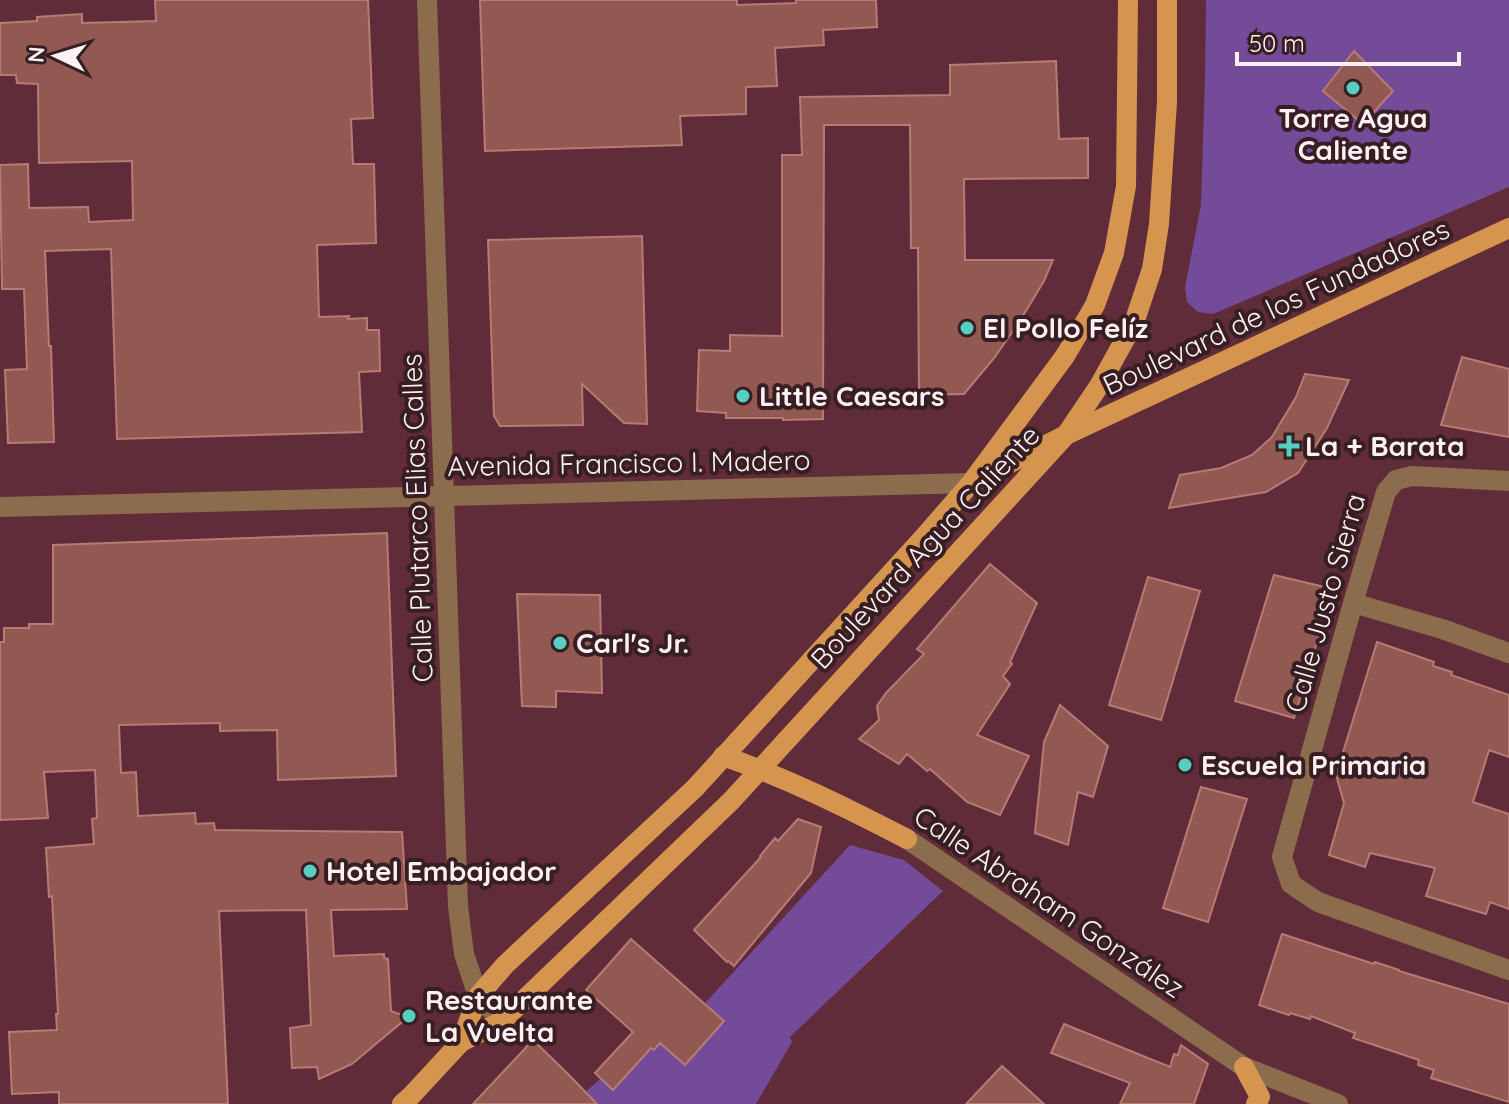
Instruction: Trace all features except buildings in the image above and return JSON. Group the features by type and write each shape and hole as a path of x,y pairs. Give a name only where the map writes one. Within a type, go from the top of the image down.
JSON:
{"main road":[{"name":"Boulevard Agua Caliente","path":"478,996 505,965 695,788 971,483 1065,356 1095,305 1114,253 1126,186 1128,0"},
{"name":"Boulevard Agua Caliente","path":"461,1042 502,1021 731,801 1066,435 1099,386 1134,323 1152,269 1159,224 1167,102 1167,0"},
{"name":"Boulevard de los Fundadores","path":"971,483 1066,435 1509,228"},
{"name":"Calle Abraham González","path":"723,756 829,800 907,839"},
{"path":"402,1104 461,1042 478,996"},
{"path":"1244,1067 1260,1097 1256,1104"}],"street":[{"name":"Calle Plutarco Elias Calles","path":"427,0 458,906 464,954 478,996 502,1021"},
{"name":"Calle Justo Sierra","path":"1509,481 1412,476 1396,480 1386,492 1282,857 1291,884 1318,902 1509,970"},
{"name":"Avenida Francisco I. Madero","path":"0,507 971,483"},
{"path":"1353,603 1442,629 1509,653"},
{"name":"Calle Abraham González","path":"907,839 1244,1067 1338,1104"}],"shaded area":[{"path":"1206,0 1509,0 1509,187 1213,314 1198,312 1187,302 1185,287 1201,205"},
{"path":"850,845 904,860 943,891 790,1037 792,1042 756,1104 572,1104 636,1047 653,1050 660,1043 723,1021 705,1003"}],"place":[{"name":"Torre Agua Caliente","path":"1353,88"},
{"name":"El Pollo Felíz","path":"967,328"},
{"name":"Little Caesars","path":"743,396"},
{"name":"La + Barata","path":"1289,446"},
{"name":"Carl's Jr.","path":"560,643"},
{"name":"Escuela Primaria","path":"1185,765"},
{"name":"Hotel Embajador","path":"310,871"},
{"name":"Restaurante La Vuelta","path":"409,1016"}]}
